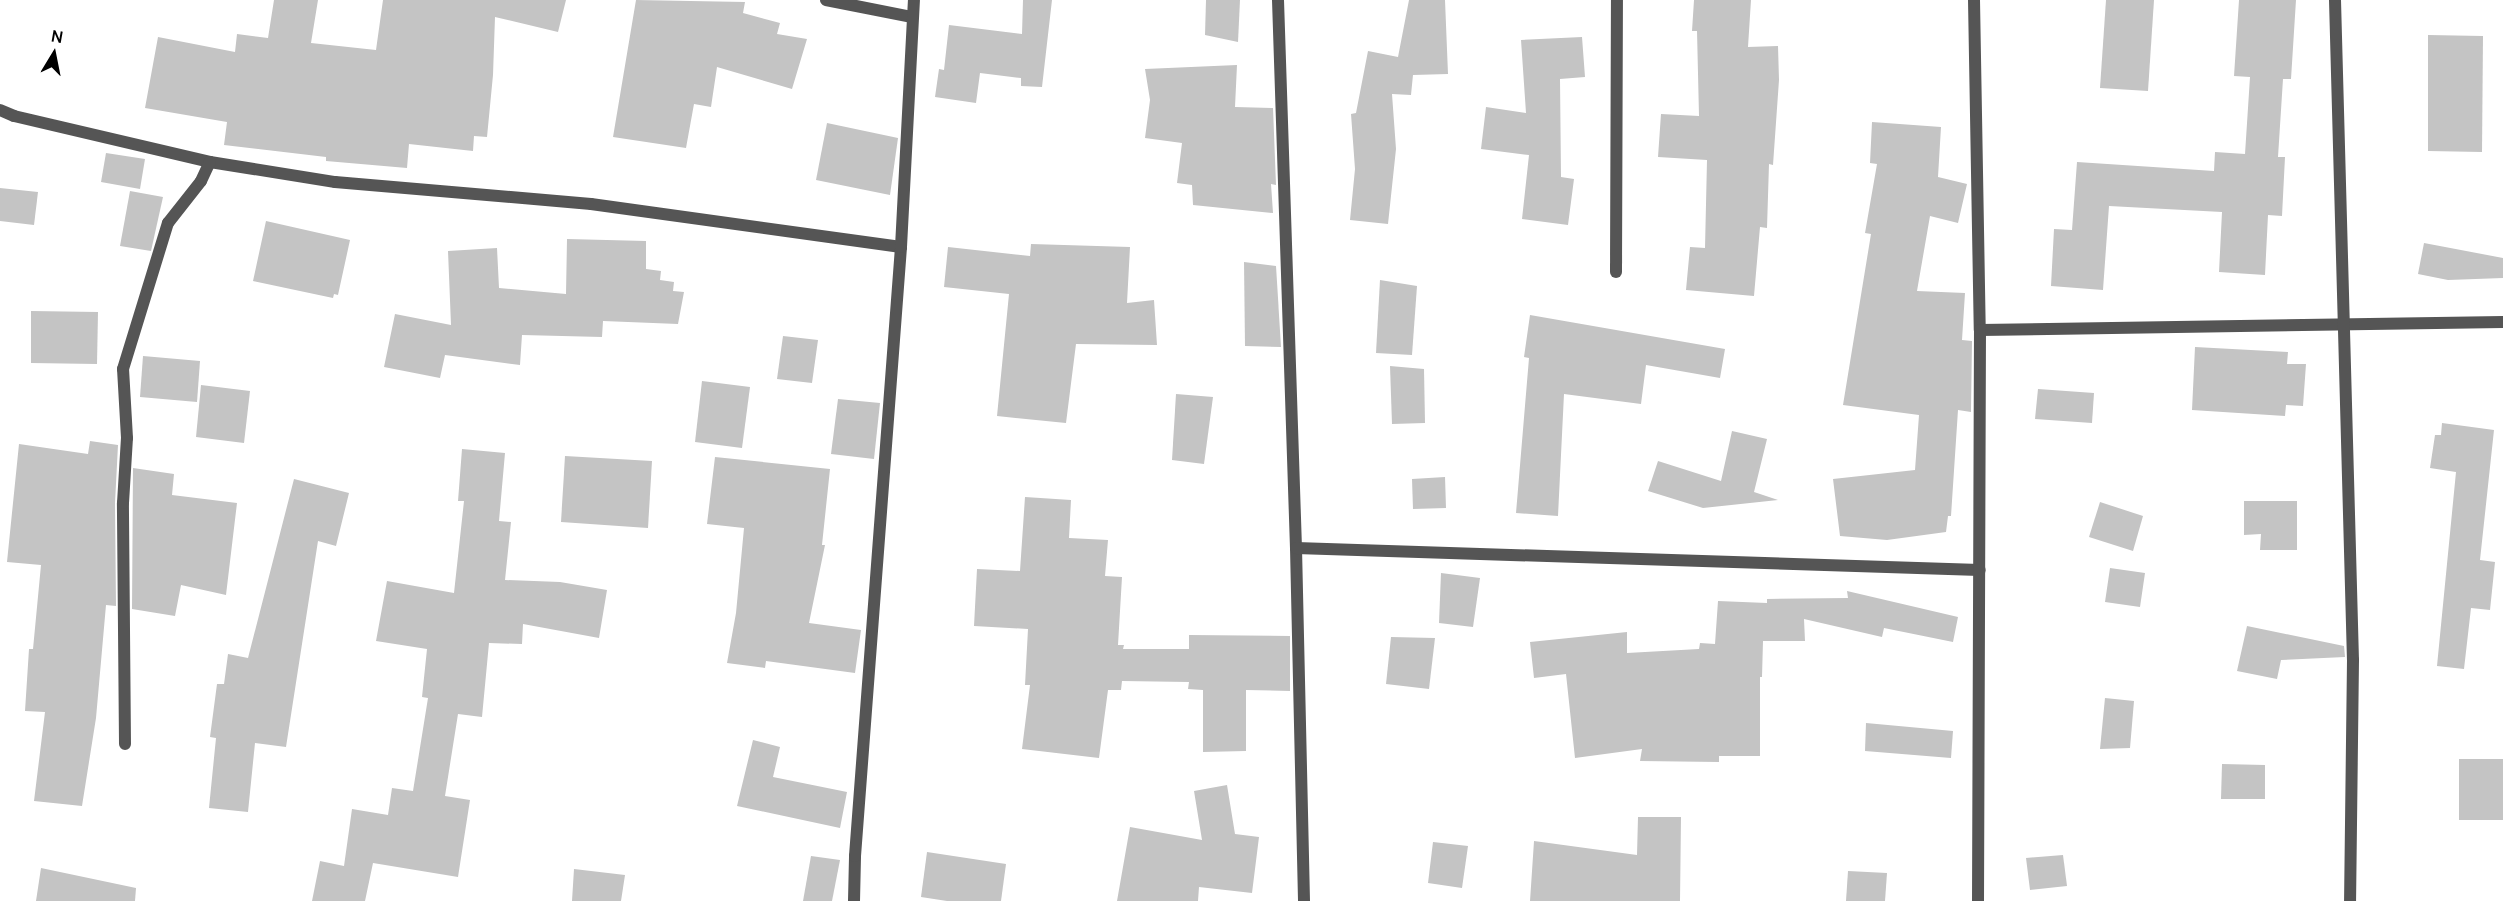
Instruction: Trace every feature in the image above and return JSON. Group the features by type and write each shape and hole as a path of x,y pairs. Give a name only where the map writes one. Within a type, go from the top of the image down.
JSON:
{"street":[{"path":"826,0 912,16"},
{"path":"854,901 855,856 901,247 914,0"},
{"path":"1278,0 1296,548 1304,901"},
{"path":"1616,272 1617,0"},
{"path":"1974,0 1980,330 1978,901"},
{"path":"2335,0 2353,660 2350,901"},
{"path":"0,110 14,116 210,162 335,182 591,204 901,247"},
{"path":"125,744 123,503 127,438 123,369 168,223 201,181 210,162"},
{"path":"1980,330 2503,322"},
{"path":"1296,548 1980,570"}],"building":[{"path":"274,0 318,0 311,43 376,50 383,0 566,0 558,32 495,17 493,75 487,137 474,136 473,151 409,144 407,168 326,161 326,157 224,145 227,122 145,108 158,37 235,52 237,34 268,38"},
{"path":"636,0 745,2 743,13 780,23 777,34 807,39 792,89 717,67 711,107 694,104 686,148 613,137"},
{"path":"1023,0 1052,0 1042,87 1021,86 1021,78 980,73 976,103 935,97 939,69 944,70 949,25 1022,34"},
{"path":"1206,0 1240,0 1238,42 1205,35"},
{"path":"1409,0 1445,0 1448,74 1413,75 1411,95 1392,94 1396,149 1388,224 1350,220 1355,169 1351,114 1356,113 1368,51 1398,57"},
{"path":"1694,0 1751,0 1748,47 1778,46 1779,80 1773,165 1769,164 1767,228 1760,227 1754,296 1686,290 1690,247 1705,248 1707,160 1658,157 1661,114 1699,116 1697,31 1692,31"},
{"path":"2106,0 2154,0 2148,91 2100,88"},
{"path":"2239,0 2296,0 2291,79 2283,79 2278,157 2285,157 2282,216 2268,215 2265,275 2219,272 2222,212 2109,206 2103,290 2051,286 2054,229 2072,230 2077,162 2214,171 2215,152 2245,154 2250,77 2234,76"},
{"path":"2428,35 2483,36 2482,152 2428,151"},
{"path":"1582,37 1585,77 1560,79 1561,177 1574,179 1568,225 1522,219 1529,155 1481,149 1486,107 1526,113 1521,40"},
{"path":"1237,65 1235,107 1273,108 1276,185 1271,184 1273,213 1193,205 1192,185 1177,183 1182,143 1145,138 1150,100 1145,69"},
{"path":"1872,122 1941,127 1938,177 1967,184 1958,223 1930,216 1917,291 1965,293 1962,340 1972,341 1971,412 1958,410 1951,516 1948,516 1946,532 1887,540 1840,536 1833,479 1915,470 1919,415 1843,405 1871,234 1865,233 1877,164 1870,163"},
{"path":"827,123 898,138 890,195 816,180"},
{"path":"106,153 145,159 140,189 101,182"},
{"path":"0,188 38,192 34,225 0,221"},
{"path":"130,191 163,197 151,251 120,246"},
{"path":"266,221 350,240 338,295 334,294 333,298 253,281"},
{"path":"567,239 646,241 646,269 661,271 660,280 674,282 673,291 684,292 678,324 603,321 602,337 522,335 520,365 445,355 440,378 384,367 395,314 451,325 448,251 497,248 499,288 566,294"},
{"path":"2424,243 2503,258 2503,278 2448,280 2418,274"},
{"path":"1031,244 1130,247 1127,303 1154,300 1157,345 1076,344 1066,423 997,416 1009,294 944,287 948,247 1030,256"},
{"path":"1244,262 1276,266 1281,347 1245,346"},
{"path":"1380,280 1417,286 1412,355 1376,353"},
{"path":"31,311 98,312 97,364 31,363"},
{"path":"1530,315 1725,349 1720,378 1646,365 1641,404 1564,394 1558,516 1516,513 1529,358 1524,357"},
{"path":"783,336 818,340 812,383 777,379"},
{"path":"2195,347 2288,352 2287,364 2306,364 2303,406 2286,405 2285,416 2192,410"},
{"path":"143,356 200,361 197,402 140,397"},
{"path":"1390,366 1424,369 1425,423 1392,424"},
{"path":"702,381 750,387 742,448 695,442"},
{"path":"201,385 250,391 244,443 196,437"},
{"path":"2038,389 2094,393 2092,423 2035,419"},
{"path":"1176,394 1213,397 1204,464 1172,460"},
{"path":"838,399 880,403 874,459 831,454"},
{"path":"2442,423 2494,430 2480,560 2495,562 2490,610 2471,608 2464,669 2437,666 2456,472 2430,468 2435,435 2441,435"},
{"path":"1732,431 1767,439 1754,492 1778,500 1703,508 1648,491 1658,461 1721,481"},
{"path":"90,441 118,445 115,503 116,606 106,605 96,718 82,806 34,801 45,712 25,711 29,649 33,649 41,565 7,562 19,444 88,454"},
{"path":"462,449 505,453 499,521 511,522 505,580 560,582 607,590 599,638 523,624 522,644 489,643 482,717 458,714 445,796 470,800 458,877 373,863 365,901 312,901 320,861 344,866 352,809 388,815 392,788 413,791 428,698 422,697 427,649 376,641 387,581 454,593 464,501 458,501"},
{"path":"565,456 652,461 648,528 561,522"},
{"path":"715,457 830,469 822,545 825,545 809,623 861,630 855,673 766,661 765,668 727,663 736,613 744,528 707,524"},
{"path":"133,468 174,474 172,495 237,503 226,595 181,585 175,616 132,609"},
{"path":"1445,477 1446,508 1413,509 1412,479"},
{"path":"294,479 349,493 336,546 318,541 286,747 255,743 248,812 209,808 216,738 210,737 217,684 224,684 228,654 248,658"},
{"path":"1025,497 1071,500 1069,538 1108,540 1105,576 1122,577 1118,645 1124,645 1123,649 1189,649 1189,635 1290,636 1290,691 1246,690 1246,751 1203,752 1203,690 1188,689 1189,682 1122,681 1121,690 1108,690 1099,758 1022,749 1030,685 1025,685 1028,629 974,626 977,569 1020,571"},
{"path":"2244,501 2297,501 2297,550 2260,550 2261,534 2244,535"},
{"path":"2100,502 2143,516 2133,551 2089,537"},
{"path":"2110,568 2145,573 2140,607 2105,602"},
{"path":"1441,573 1480,578 1473,627 1439,623"},
{"path":"1847,591 1958,617 1953,642 1884,628 1882,637 1804,619 1805,641 1763,641 1762,677 1760,677 1760,756 1719,756 1719,762 1640,761 1642,749 1575,758 1566,674 1534,678 1530,642 1627,632 1627,653 1699,649 1700,643 1715,644 1718,601 1767,603 1767,599 1848,598"},
{"path":"2247,626 2344,646 2345,657 2281,660 2277,679 2237,671"},
{"path":"1391,637 1435,638 1429,689 1386,684"},
{"path":"2105,698 2134,701 2130,748 2100,749"},
{"path":"1866,723 1953,731 1951,758 1865,751"},
{"path":"753,740 780,747 773,777 847,792 840,828 737,806"},
{"path":"2459,759 2503,759 2503,820 2459,820"},
{"path":"2222,764 2265,765 2265,799 2221,799"},
{"path":"1227,785 1235,834 1259,837 1252,893 1199,887 1198,901 1117,901 1130,827 1202,840 1194,791"},
{"path":"1638,817 1681,817 1680,901 1530,901 1534,841 1637,855"},
{"path":"1433,842 1468,846 1462,888 1428,883"},
{"path":"927,852 1006,864 1001,901 947,901 921,897"},
{"path":"2063,855 2067,886 2030,890 2026,858"},
{"path":"811,856 840,860 832,901 803,901"},
{"path":"41,868 136,888 135,901 36,901"},
{"path":"574,869 625,875 621,901 572,901"},
{"path":"1848,871 1887,873 1885,901 1846,901"}]}
